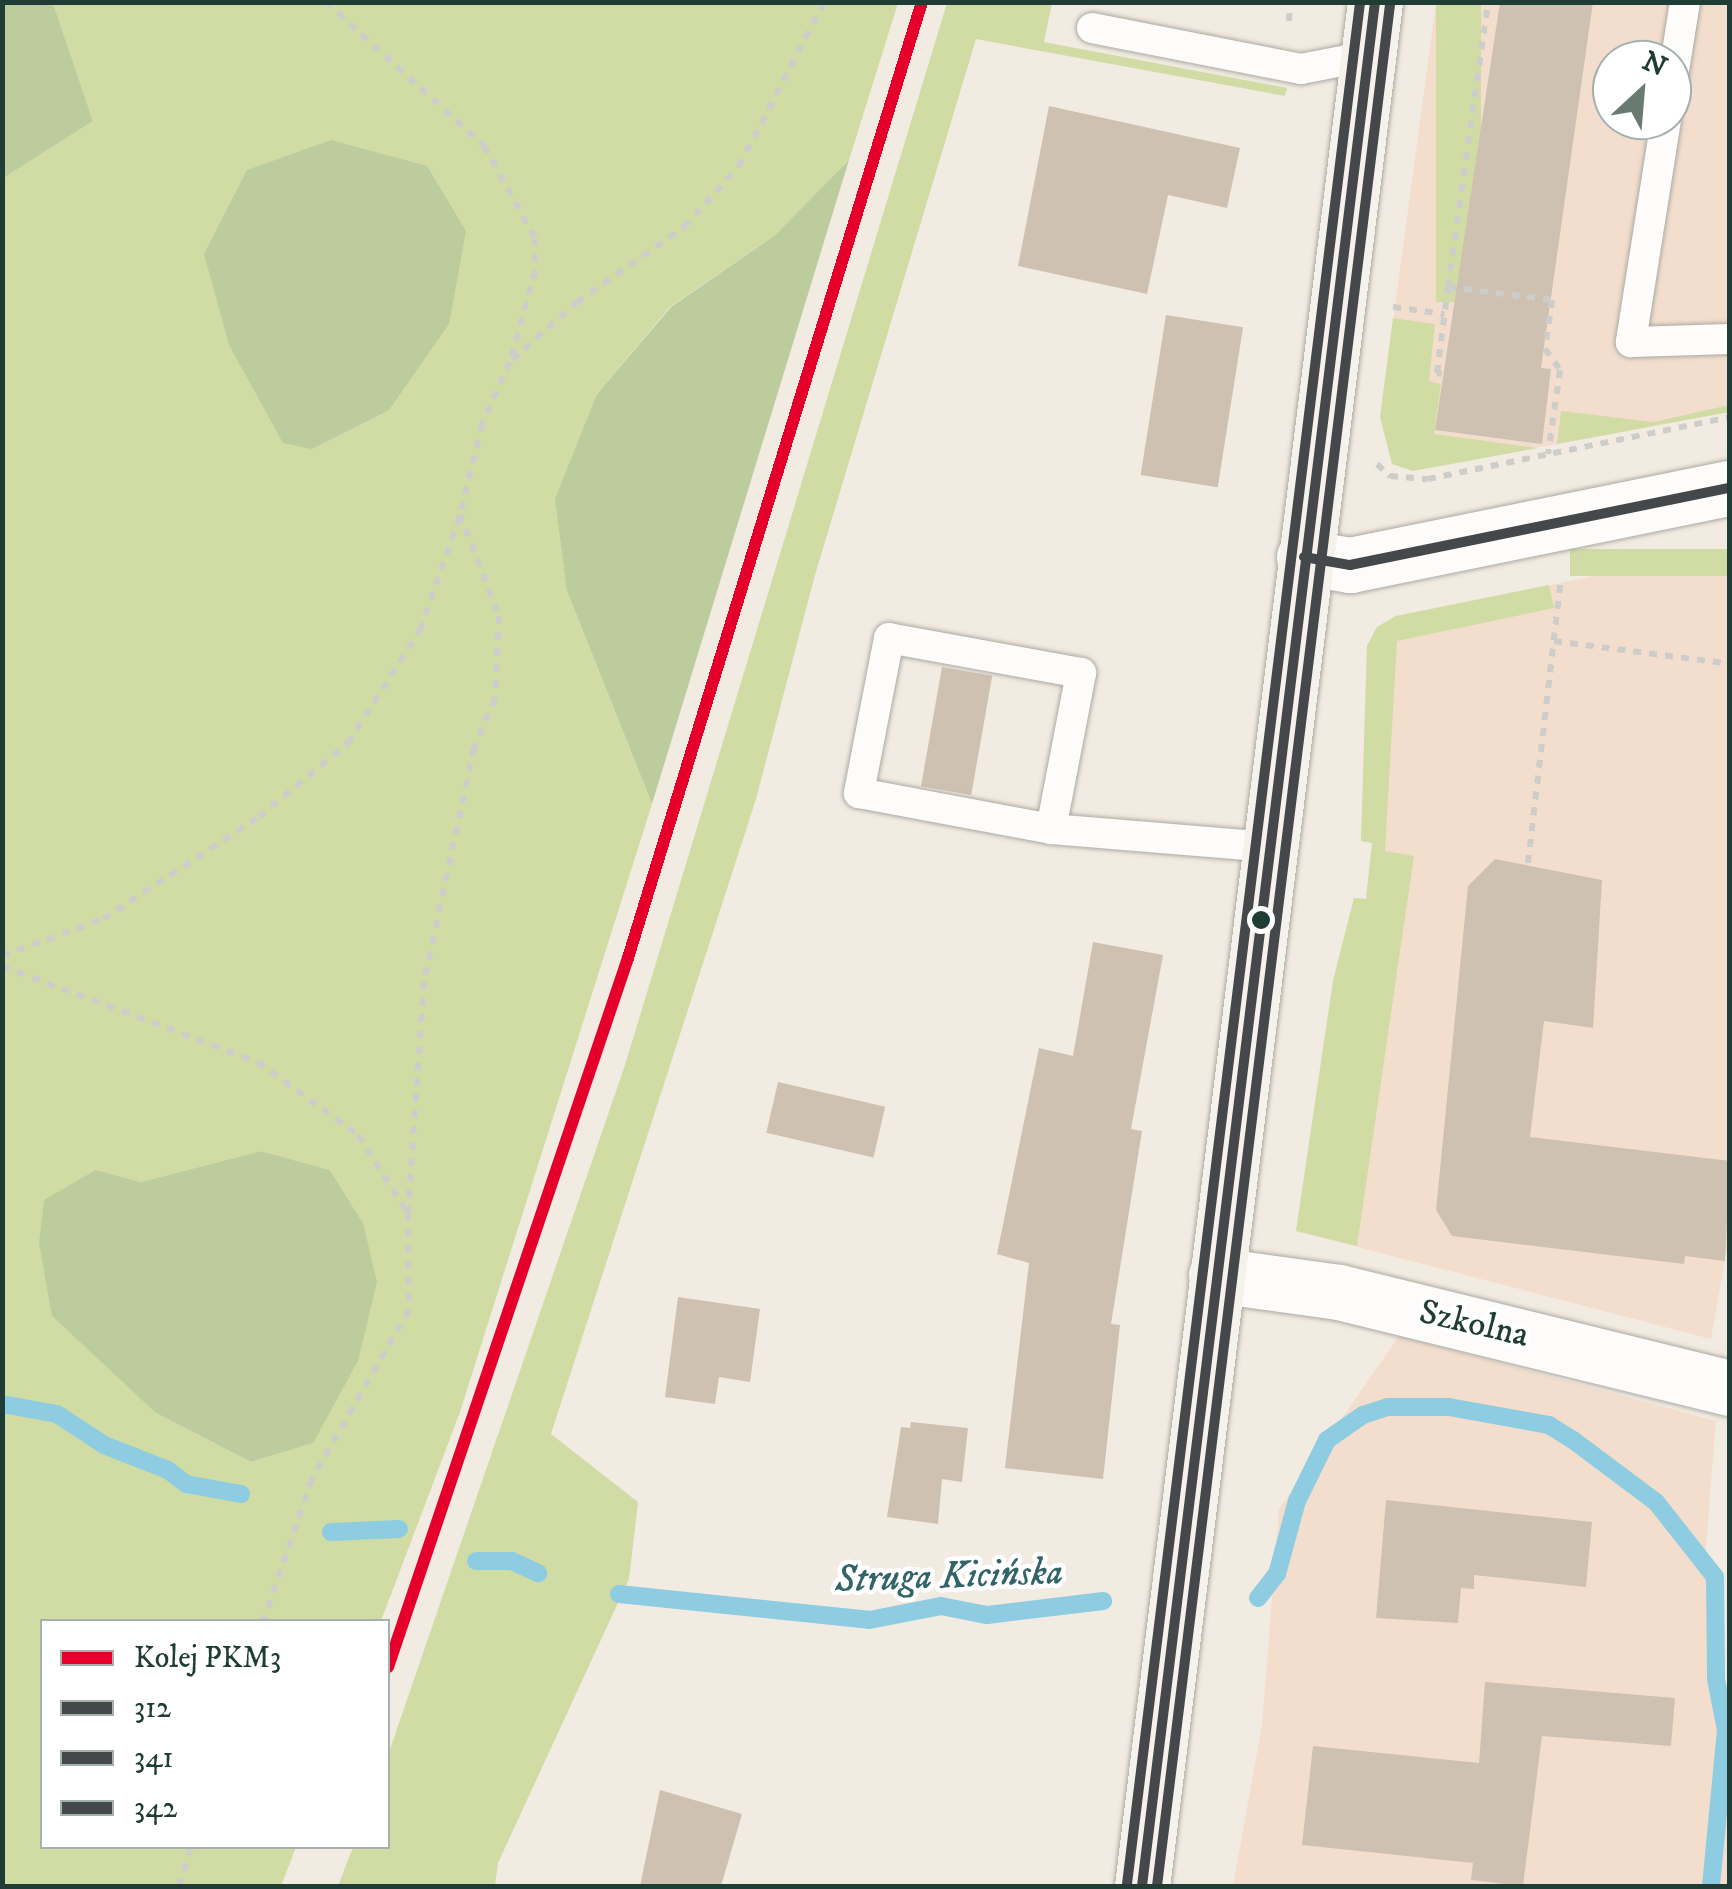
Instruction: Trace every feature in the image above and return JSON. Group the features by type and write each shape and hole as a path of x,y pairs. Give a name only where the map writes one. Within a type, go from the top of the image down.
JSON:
{"main road":[{"path":"1142,1886 1375,2"}],"street":[{"path":"1304,557 1350,565 1730,488"},
{"name":"Szkolna","path":"1216,1275 1339,1292 1730,1388"}],"lane":[{"path":"1679,40 1685,2"},
{"path":"1092,28 1301,69 1368,56"},
{"path":"1663,140 1631,342 1730,338"},
{"path":"1051,829 1081,673 889,638 859,793 1051,829 1268,847"}],"path":[{"path":"2,956 104,919 259,817 348,743 420,630 460,514 482,424 510,362 535,271 535,238 484,146 326,2"},
{"path":"510,362 577,302 684,227 739,166 824,2"},
{"path":"1442,374 1436,373 1488,2"},
{"path":"1448,287 1552,300 1545,349 1560,370 1548,454"},
{"path":"1387,306 1445,314"},
{"path":"1410,480 1730,416"},
{"path":"264,1619 312,1479 408,1310 408,1214 424,982 474,748 495,699 499,616 460,514"},
{"path":"1528,863 1559,568"},
{"path":"1554,641 1730,664"},
{"path":"2,966 258,1062 358,1135 408,1214"},
{"path":"178,1886 190,1849"}],"shaded area":[{"path":"1436,3 1729,3 1729,412 1440,466 1380,417"},
{"path":"1729,549 1730,1231 1711,1339 1296,1231 1333,981 1354,898 1366,899 1372,843 1361,841 1367,646 1377,627 1396,616"},
{"path":"1399,1336 1716,1421 1706,1547 1720,1749 1729,1771 1729,1886 1233,1886 1262,1725 1279,1509"}],"green space":[{"path":"3,2 53,3 93,121 3,178"},
{"path":"53,3 898,3 849,160 774,236 670,307 597,394 567,591 652,804 460,1412 382,1619 40,1619 40,1849 295,1849 281,1886 3,1886 2,178 93,121","holes":["261,1151 330,1170 363,1223 312,1443 251,1462 156,1413 96,1170 141,1182"]},
{"path":"947,3 1052,3 1044,42 1287,88 1285,96 976,39 815,575 756,799 551,1434 638,1502 629,1579 498,1863 495,1886 338,1886 352,1849 390,1849 390,1749 625,1065"},
{"path":"1436,3 1481,3 1481,302 1436,302"},
{"path":"331,140 427,166 466,231 449,324 389,410 312,449 283,443 229,345 204,254 247,170"},
{"path":"849,160 652,804 567,591 555,499 597,394 671,307 774,236"},
{"path":"1393,318 1435,324 1429,381 1441,384 1434,434 1538,448 1413,471 1392,464 1380,417"},
{"path":"1729,405 1729,412 1557,444 1561,411 1654,422"},
{"path":"1570,549 1729,549 1729,576 1570,576"},
{"path":"1549,585 1554,608 1397,641 1385,851 1414,856 1357,1246 1296,1231 1333,981 1354,898 1366,899 1372,843 1361,841 1367,646 1377,627 1396,616"},
{"path":"261,1151 330,1170 363,1223 377,1282 358,1361 313,1443 251,1462 156,1413 52,1316 39,1243 44,1200 96,1170 141,1182"}],"building":[{"path":"1500,2 1593,2 1541,368 1551,369 1542,444 1435,430"},
{"path":"1049,106 1240,148 1227,208 1168,195 1147,294 1018,266"},
{"path":"1166,315 1243,327 1218,487 1141,475"},
{"path":"942,667 992,676 971,795 921,786"},
{"path":"1495,859 1602,880 1593,1028 1544,1021 1530,1137 1730,1161 1725,1261 1685,1256 1684,1264 1452,1236 1436,1210 1468,886"},
{"path":"1093,942 1163,955 1131,1129 1142,1131 1111,1324 1120,1325 1103,1479 1005,1468 1029,1263 997,1254 1039,1048 1073,1056"},
{"path":"778,1082 885,1107 873,1157 766,1133"},
{"path":"678,1297 760,1309 750,1382 719,1377 715,1404 665,1397"},
{"path":"911,1422 968,1428 962,1482 942,1479 938,1524 887,1517 901,1427 910,1428"},
{"path":"1386,1500 1592,1522 1586,1587 1474,1575 1474,1589 1461,1588 1458,1623 1376,1618"},
{"path":"1485,1682 1675,1698 1671,1746 1542,1736 1523,1886 1471,1880 1473,1863 1302,1845 1313,1746 1479,1763"},
{"path":"660,1790 742,1814 721,1886 640,1886"}],"waterway":[{"name":"Struga Kicińska","path":"2,1404 57,1414 104,1445 168,1470 186,1484 241,1494"},
{"name":"Struga Kicińska","path":"1258,1598 1277,1574 1297,1501 1327,1440 1363,1415 1388,1407 1449,1407 1549,1425 1573,1440 1656,1502 1715,1577 1716,1679 1726,1730 1711,1886"},
{"name":"Struga Kicińska","path":"331,1532 399,1529"},
{"name":"Struga Kicińska","path":"476,1561 512,1561 538,1573"},
{"name":"Struga Kicińska","path":"619,1594 869,1620 941,1606 987,1615 1103,1601"}],"rail line":[{"name":"PKM3","path":"390,1661 628,958 922,2"}],"transit line":[{"name":"342","path":"1127,1884 1360,2"},
{"name":"312","path":"1142,1886 1375,2"},
{"name":"341","path":"1157,1886 1390,4"},
{"name":"312","path":"1304,557 1350,565 1730,488"}]}
